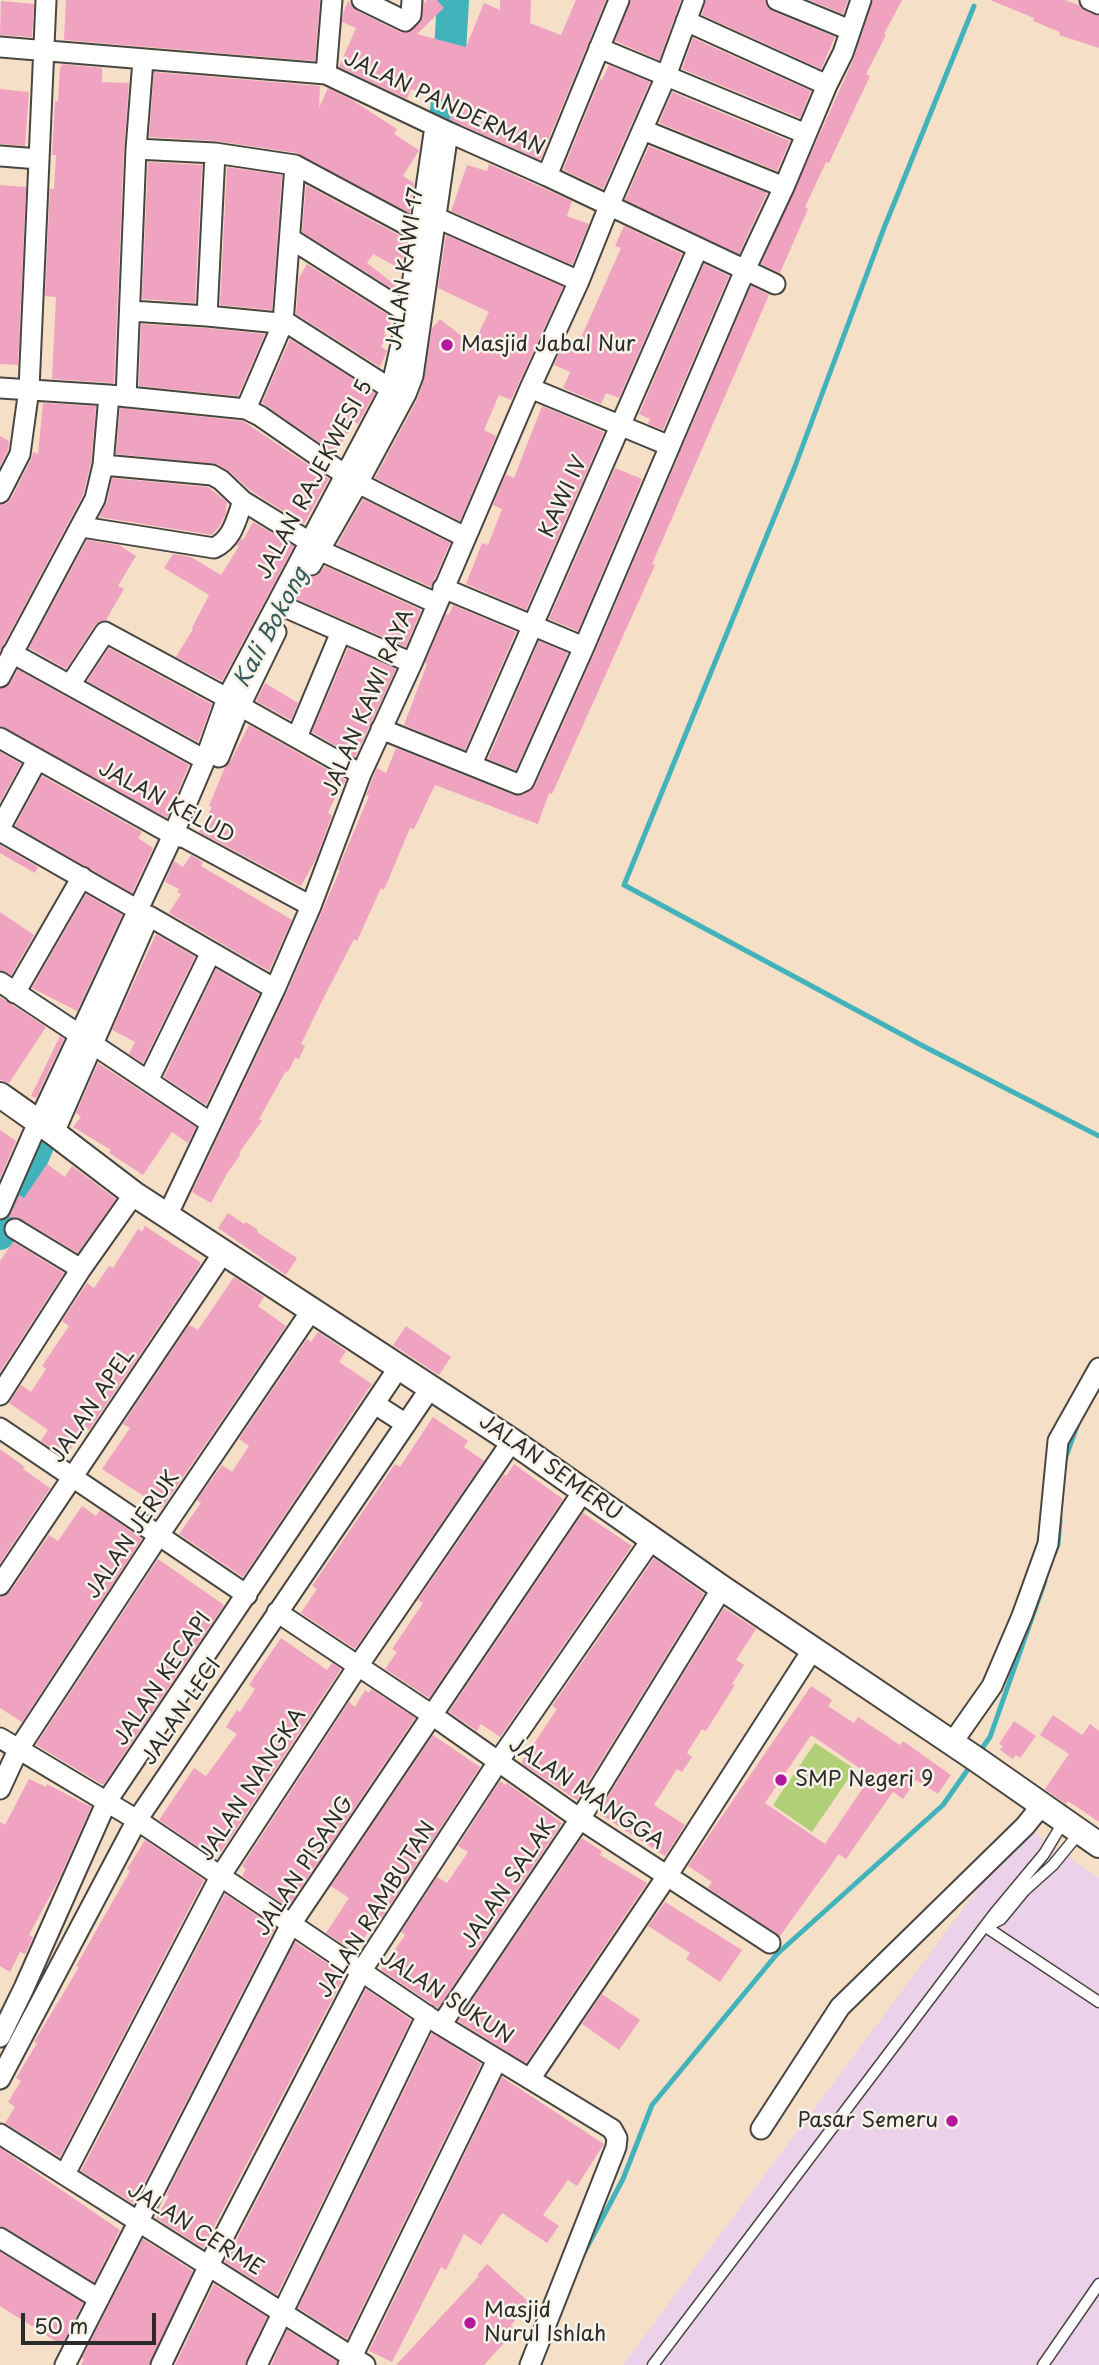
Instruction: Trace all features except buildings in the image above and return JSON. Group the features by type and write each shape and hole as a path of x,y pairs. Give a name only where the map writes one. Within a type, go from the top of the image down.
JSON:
{"street":[{"path":"0,493 20,454 29,389 46,0"},
{"path":"326,74 332,0"},
{"path":"362,0 405,21 411,15 412,0"},
{"path":"547,176 619,0"},
{"name":"JALAN KAWI RAYA","path":"167,1216 275,989 311,906 360,774 412,663 579,281 666,76 694,0"},
{"path":"777,0 850,30"},
{"path":"381,729 521,784 584,647 745,270 843,53 861,0"},
{"path":"1090,0 1099,4"},
{"path":"686,21 827,85"},
{"name":"JALAN PANDERMAN","path":"0,47 326,74 775,284"},
{"path":"599,48 806,134"},
{"path":"0,677 82,527 95,499 103,465 118,396 131,311 136,149 143,60"},
{"name":"JALAN KAWI 17","path":"351,479 406,394 413,376 437,218 442,129"},
{"name":"JALAN RAJEKWESI 5","path":"351,479 391,389 408,313 419,232 442,129"},
{"path":"643,130 784,187"},
{"path":"136,149 215,153 295,165 419,232"},
{"path":"207,316 215,153"},
{"path":"0,156 39,159"},
{"path":"246,409 283,323 295,165"},
{"path":"437,218 579,281"},
{"path":"291,239 408,313"},
{"name":"KAWI IV","path":"472,764 698,248"},
{"path":"131,311 295,326 391,389"},
{"path":"0,388 246,409 351,479 465,537"},
{"path":"530,388 670,446"},
{"path":"103,465 212,475 221,480 243,502 314,545 439,596 533,624 584,647"},
{"path":"0,1209 46,1127 87,1040 234,702 287,608 314,545 351,479"},
{"path":"82,527 214,548 230,536 243,502"},
{"name":"JALAN RAJEKWESI 5","path":"178,836 205,760 314,545"},
{"path":"287,608 412,663"},
{"path":"70,685 105,632 360,774"},
{"path":"297,737 341,632"},
{"path":"12,653 205,760"},
{"name":"JALAN KELUD","path":"0,738 311,906"},
{"path":"37,760 0,829 275,989"},
{"path":"82,877 8,988 211,1123"},
{"path":"148,1081 211,952"},
{"name":"JALAN SEMERU","path":"0,1095 134,1194 512,1441 722,1588 1081,1832"},
{"path":"0,1395 134,1194"},
{"path":"15,1229 82,1269"},
{"name":"JALAN APEL","path":"0,1585 223,1253"},
{"name":"JALAN JERUK","path":"0,1789 18,1750 159,1535 312,1311"},
{"name":"JALAN KECAPI","path":"0,2037 107,1801 400,1367"},
{"path":"962,1750 1022,1616 1048,1544 1058,1441 1099,1368"},
{"name":"JALAN LECI","path":"0,2079 137,1820 430,1387"},
{"path":"375,1404 405,1424"},
{"path":"0,1428 247,1595"},
{"name":"JALAN NANGKA","path":"65,2174 220,1875 358,1666 512,1441"},
{"name":"JALAN PISANG","path":"65,2365 291,1924 584,1490"},
{"name":"JALAN RAMBUTAN","path":"161,2365 209,2265 362,1970 498,1762 652,1539"},
{"name":"JALAN SALAK","path":"257,2365 434,2020 580,1819 722,1588"},
{"name":"JALAN MANGGA","path":"277,1612 667,1876 530,2079"},
{"path":"770,1943 667,1876 813,1649"},
{"name":"JALAN SUKUN","path":"0,1738 137,1820 434,2020 612,2129 617,2138 530,2365"},
{"path":"761,2129 840,2007 1025,1826 1042,1805"},
{"path":"355,2363 497,2060"},
{"name":"JALAN CERME","path":"0,2134 284,2313 355,2363"},
{"path":"0,2238 99,2299"}],"lane":[{"path":"986,1927 1000,1919 1081,1832"},
{"path":"653,2365 1044,1854 1081,1832"},
{"path":"986,1927 1099,2002"},
{"path":"1043,2365 1099,2284"}],"shaded area":[{"name":"Pasar Semeru","path":"1025,1826 1099,1878 1099,2365 623,2365"}],"green space":[{"path":"815,1743 855,1769 812,1832 773,1805"}],"waterway":[{"name":"Kali Bokong","path":"438,162 447,103 453,0"},
{"path":"974,6 884,228 794,469 624,885 925,1047 1099,1136"},
{"name":"Kali Bokong","path":"0,1234 42,1136"},
{"path":"1064,1462 1079,1421"},
{"path":"1055,1552 1060,1520"},
{"path":"978,1754 990,1737 1045,1581"},
{"path":"584,2253 623,2179 652,2105 777,1954 943,1805 971,1765"}],"place":[{"name":"Masjid Jabal Nur","path":"447,345"},
{"name":"SMP Negeri 9","path":"781,1780"},
{"name":"Pasar Semeru","path":"952,2121"},
{"name":"Masjid Nurul Ishlah","path":"470,2323"}]}
